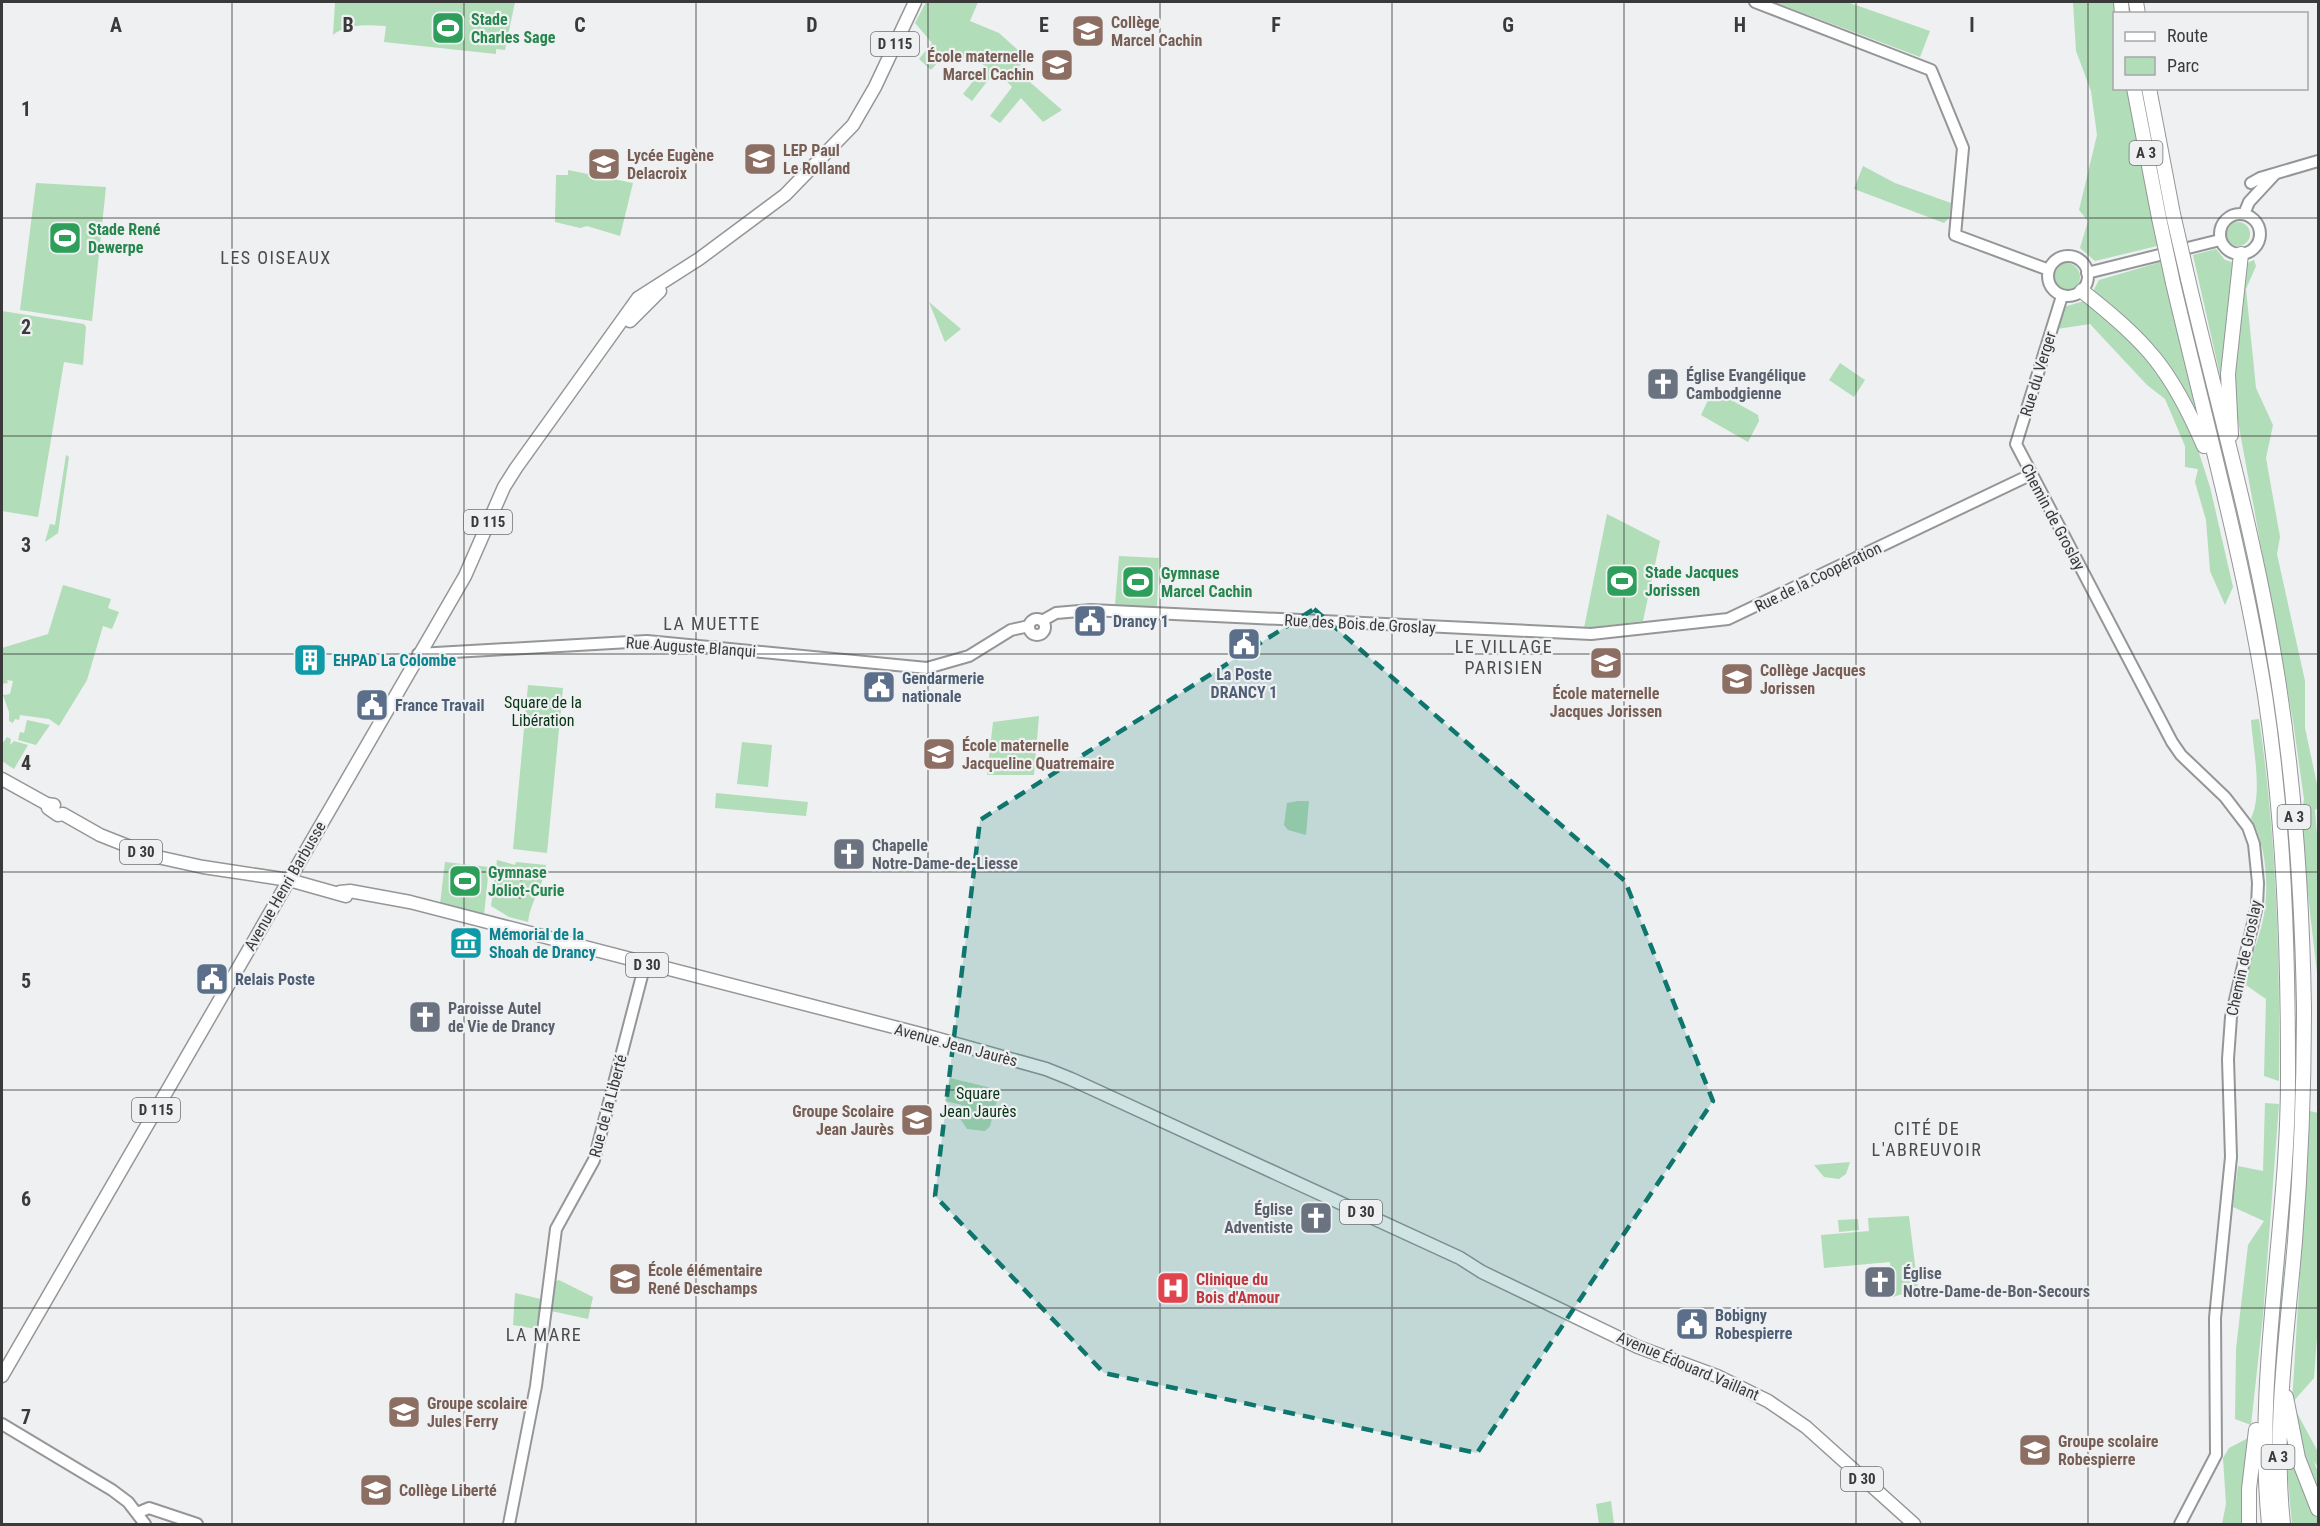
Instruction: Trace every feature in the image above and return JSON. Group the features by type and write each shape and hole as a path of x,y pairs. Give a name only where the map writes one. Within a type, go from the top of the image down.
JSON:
{"highway":[{"name":"A 3","path":"2134,90 2159,218 2248,607 2271,736 2286,908 2289,1076 2264,1412 2268,1524"},
{"name":"A 3","path":"2149,90 2173,214 2274,651 2290,777 2300,904 2304,1008 2295,1242 2281,1389 2278,1473 2283,1524"},
{"path":"2228,445 2232,430 2228,363 2241,254"},
{"path":"2082,291 2119,320 2159,362 2175,384 2197,426 2203,445 2216,464"},
{"path":"2281,1389 2288,1400 2289,1425 2298,1458 2319,1509"},
{"path":"2249,1524 2249,1489 2258,1421 2264,1412"}],"main road":[{"name":"D 115","path":"875,87 915,2"},
{"name":"Avenue Henri Barbusse","path":"2,1376 295,882 418,654 465,576 504,487 638,298 665,283 785,195 853,125 875,87"},
{"name":"Avenue Henri Barbusse","path":"785,195 802,186 834,157 865,118 875,87"},
{"name":"Avenue Henri Barbusse","path":"568,396 636,313 660,291 665,283"},
{"name":"D 30","path":"3,780 47,804 48,808 58,815 63,814 100,834 153,856 295,882"},
{"name":"Avenue Jean Jaurès","path":"295,882 369,900 415,905 1046,1069 1103,1093 1468,1263"},
{"name":"Avenue Édouard Vaillant","path":"1468,1263 1638,1347 1709,1373 1768,1401 1806,1427 1914,1524"}],"street":[{"path":"1755,2 1931,70 1963,148 1955,235 2049,270"},
{"path":"2251,183 2319,161"},
{"path":"2244,214 2249,202 2275,174"},
{"path":"2234,214 2244,214 2254,220 2260,236 2252,249 2241,254 2228,251 2220,240 2219,234 2223,221 2234,214"},
{"path":"2087,273 2220,240"},
{"path":"2060,257 2071,257 2081,261 2087,273 2087,282 2076,296 2062,296 2049,283 2049,270 2053,262 2060,257"},
{"name":"Rue du Verger","path":"2019,451 2016,444 2062,296"},
{"name":"Chemin de Groslay","path":"2019,451 2172,742 2181,755 2225,797 2248,827 2254,844 2258,884 2257,906 2231,1017 2228,1059 2231,1152 2214,1318 2216,1455 2180,1524"},
{"name":"Rue de la Coopération","path":"1680,622 1728,619 2030,475"},
{"name":"Rue des Bois de Groslay","path":"927,668 969,656 1017,627 1029,626 1031,633 1040,634 1044,628 1042,621 1060,612 1090,610 1591,634 1680,622"},
{"name":"Rue Auguste Blanqui","path":"418,654 647,641 927,668"},
{"name":"Rue de la Liberté","path":"509,1524 544,1334 556,1229 594,1160 645,964"},
{"path":"2,1424 112,1490 128,1502 145,1524"},
{"path":"137,1513 149,1508 197,1524"}],"highlighted area":[{"path":"1314,609 1625,881 1713,1101 1477,1453 1104,1373 935,1196 980,820"}],"green space":[{"name":"Stade Charles Sage","path":"335,2 515,2 505,50 496,49 496,54 384,42 386,26 365,25 345,28 333,35"},
{"path":"926,2 978,2 970,21 999,33 1019,51 1017,54 1024,61 1016,70 1062,110 1043,122 1021,98 1000,123 990,116 1012,87 996,70 972,101 963,94 985,66 973,59 944,55 931,70 919,59 932,43 915,23"},
{"path":"1774,2 1847,2 1930,31 1920,57"},
{"path":"2073,2 2114,2 2113,90 2127,90 2157,246 2095,261 2080,248 2088,221 2079,210 2097,135 2091,91 2076,51"},
{"path":"1863,166 1895,183 1951,203 1949,218 1944,223 1854,189"},
{"path":"568,170 633,183 620,236 587,226 580,228 555,222 556,175 568,175"},
{"name":"Stade René Dewerpe","path":"36,183 106,187 92,321 20,310"},
{"path":"2238,222 2247,225 2250,234 2247,243 2238,246 2229,243 2226,234 2229,225"},
{"path":"2216,249 2225,260 2236,263 2223,389 2193,255"},
{"path":"2178,259 2241,522 2272,681 2286,789 2298,970 2281,758 2266,660 2240,531 2175,260"},
{"path":"2254,260 2256,266 2246,289 2256,388 2273,425 2266,458 2280,537 2277,554 2305,681 2305,728 2318,789 2318,808 2315,810 2318,847 2317,973 2300,826 2304,799 2293,721 2235,405 2233,361 2245,264"},
{"path":"2161,262 2200,425 2170,368 2140,332 2092,293 2099,280"},
{"path":"2066,263 2076,267 2080,277 2076,287 2066,291 2056,287 2052,277 2056,267"},
{"path":"2087,300 2144,350 2170,386 2192,431 2210,487 2233,587 2225,605 2210,571 2206,520 2195,482 2198,469 2185,467 2185,446 2165,399 2147,385 2090,324 2057,329 2064,307"},
{"path":"929,302 961,329 945,342"},
{"path":"2,311 84,324 86,327 83,365 64,362 38,517 2,511"},
{"path":"1840,363 1865,380 1854,397 1829,380"},
{"path":"1719,393 1758,415 1759,421 1748,442 1701,415 1709,398"},
{"path":"66,455 69,457 58,533 45,542 50,524 55,525"},
{"name":"Stade Jacques Jorissen","path":"1607,514 1660,541 1643,621 1584,628"},
{"name":"Gymnase Marcel Cachin","path":"1119,556 1159,558 1157,607 1115,605"},
{"path":"63,585 111,599 108,608 119,612 112,629 103,626 87,680 59,726 49,719 20,715 19,720 15,719 13,723 9,721 9,712 3,695 10,694 13,681 7,680 8,683 2,684 2,648 48,634"},
{"name":"Square de la Libération","path":"528,685 563,688 547,853 513,849"},
{"path":"1039,716 1034,775 987,775 993,722"},
{"path":"2259,719 2274,855 2279,990 2279,1081 2264,1076 2266,999 2243,983 2260,931 2266,898 2264,855 2251,818 2255,808 2257,784 2251,720"},
{"path":"27,720 50,725 36,745 18,740 20,732 24,733"},
{"path":"7,737 11,739 10,745 14,741 28,745 14,769 2,761 2,744"},
{"path":"742,742 772,745 768,787 737,784"},
{"path":"716,793 808,802 806,816 715,808"},
{"path":"1309,801 1306,835 1288,830 1284,825 1287,803"},
{"path":"497,860 515,865 516,862 546,865 528,922 509,917 491,906"},
{"name":"Gymnase Joliot-Curie","path":"445,862 489,867 484,915 440,904"},
{"path":"2297,981 2297,1099 2273,1420 2277,1524 2274,1524 2271,1449 2273,1373 2292,1141"},
{"name":"Square Jean Jaurès","path":"950,1078 1000,1090 990,1126 985,1131 967,1129 959,1117 962,1105 945,1101"},
{"path":"2265,1103 2279,1104 2263,1316 2251,1425 2235,1419 2236,1349 2248,1245 2264,1221 2233,1207 2238,1166 2263,1171"},
{"path":"2310,1111 2318,1113 2318,1323 2314,1378 2292,1403"},
{"path":"1850,1162 1846,1174 1839,1179 1824,1177 1814,1165"},
{"path":"1909,1216 1918,1289 1893,1297 1890,1262 1824,1268 1821,1235 1869,1231 1868,1218"},
{"path":"1858,1219 1859,1230 1839,1232 1838,1220"},
{"path":"559,1280 593,1297 588,1319 551,1311 554,1282"},
{"path":"515,1293 541,1299 536,1329 513,1325"},
{"path":"2296,1411 2318,1452 2318,1467 2314,1461 2318,1473 2318,1496 2304,1463 2293,1413"},
{"path":"2250,1437 2243,1524 2222,1524 2226,1504 2223,1458 2229,1448"},
{"path":"2288,1441 2303,1489 2318,1518 2318,1524 2292,1524 2286,1457"},
{"path":"1611,1501 1614,1524 1599,1524 1596,1504"}],"railway":[{"path":"520,899 522,873"}],"place":[{"name":"Stade Charles Sage","path":"448,28"},
{"name":"Collège Marcel Cachin","path":"1088,31"},
{"name":"École maternelle Marcel Cachin","path":"1057,65"},
{"name":"LEP Paul Le Rolland","path":"760,159"},
{"name":"Lycée Eugène Delacroix","path":"604,164"},
{"name":"Stade René Dewerpe","path":"65,238"},
{"name":"Église Evangélique Cambodgienne","path":"1663,384"},
{"name":"Stade Jacques Jorissen","path":"1622,581"},
{"name":"Gymnase Marcel Cachin","path":"1138,582"},
{"name":"Drancy 1","path":"1090,621"},
{"name":"La Poste DRANCY 1","path":"1244,644"},
{"name":"EHPAD La Colombe","path":"310,660"},
{"name":"École maternelle Jacques Jorissen","path":"1606,663"},
{"name":"Collège Jacques Jorissen","path":"1737,679"},
{"name":"Gendarmerie nationale","path":"879,687"},
{"name":"France Travail","path":"372,705"},
{"name":"École maternelle Jacqueline Quatremaire","path":"939,754"},
{"name":"Chapelle Notre-Dame-de-Liesse","path":"849,854"},
{"name":"Gymnase Joliot-Curie","path":"465,881"},
{"name":"Mémorial de la Shoah de Drancy","path":"466,943"},
{"name":"Relais Poste","path":"212,979"},
{"name":"Paroisse Autel de Vie de Drancy","path":"425,1017"},
{"name":"Groupe Scolaire Jean Jaurès","path":"917,1120"},
{"name":"Église Adventiste","path":"1316,1218"},
{"name":"École élémentaire René Deschamps","path":"625,1279"},
{"name":"Église Notre-Dame-de-Bon-Secours","path":"1880,1282"},
{"name":"Clinique du Bois d'Amour","path":"1173,1288"},
{"name":"Bobigny Robespierre","path":"1692,1324"},
{"name":"Groupe scolaire Jules Ferry","path":"404,1412"},
{"name":"Groupe scolaire Robespierre","path":"2035,1450"},
{"name":"Collège Liberté","path":"376,1490"}],"district":[{"name":"LES OISEAUX","path":"276,257"},
{"name":"LA MUETTE","path":"712,623"},
{"name":"LE VILLAGE PARISIEN","path":"1504,656"},
{"name":"CITÉ DE L'ABREUVOIR","path":"1927,1138"},
{"name":"LA MARE","path":"544,1334"}]}
